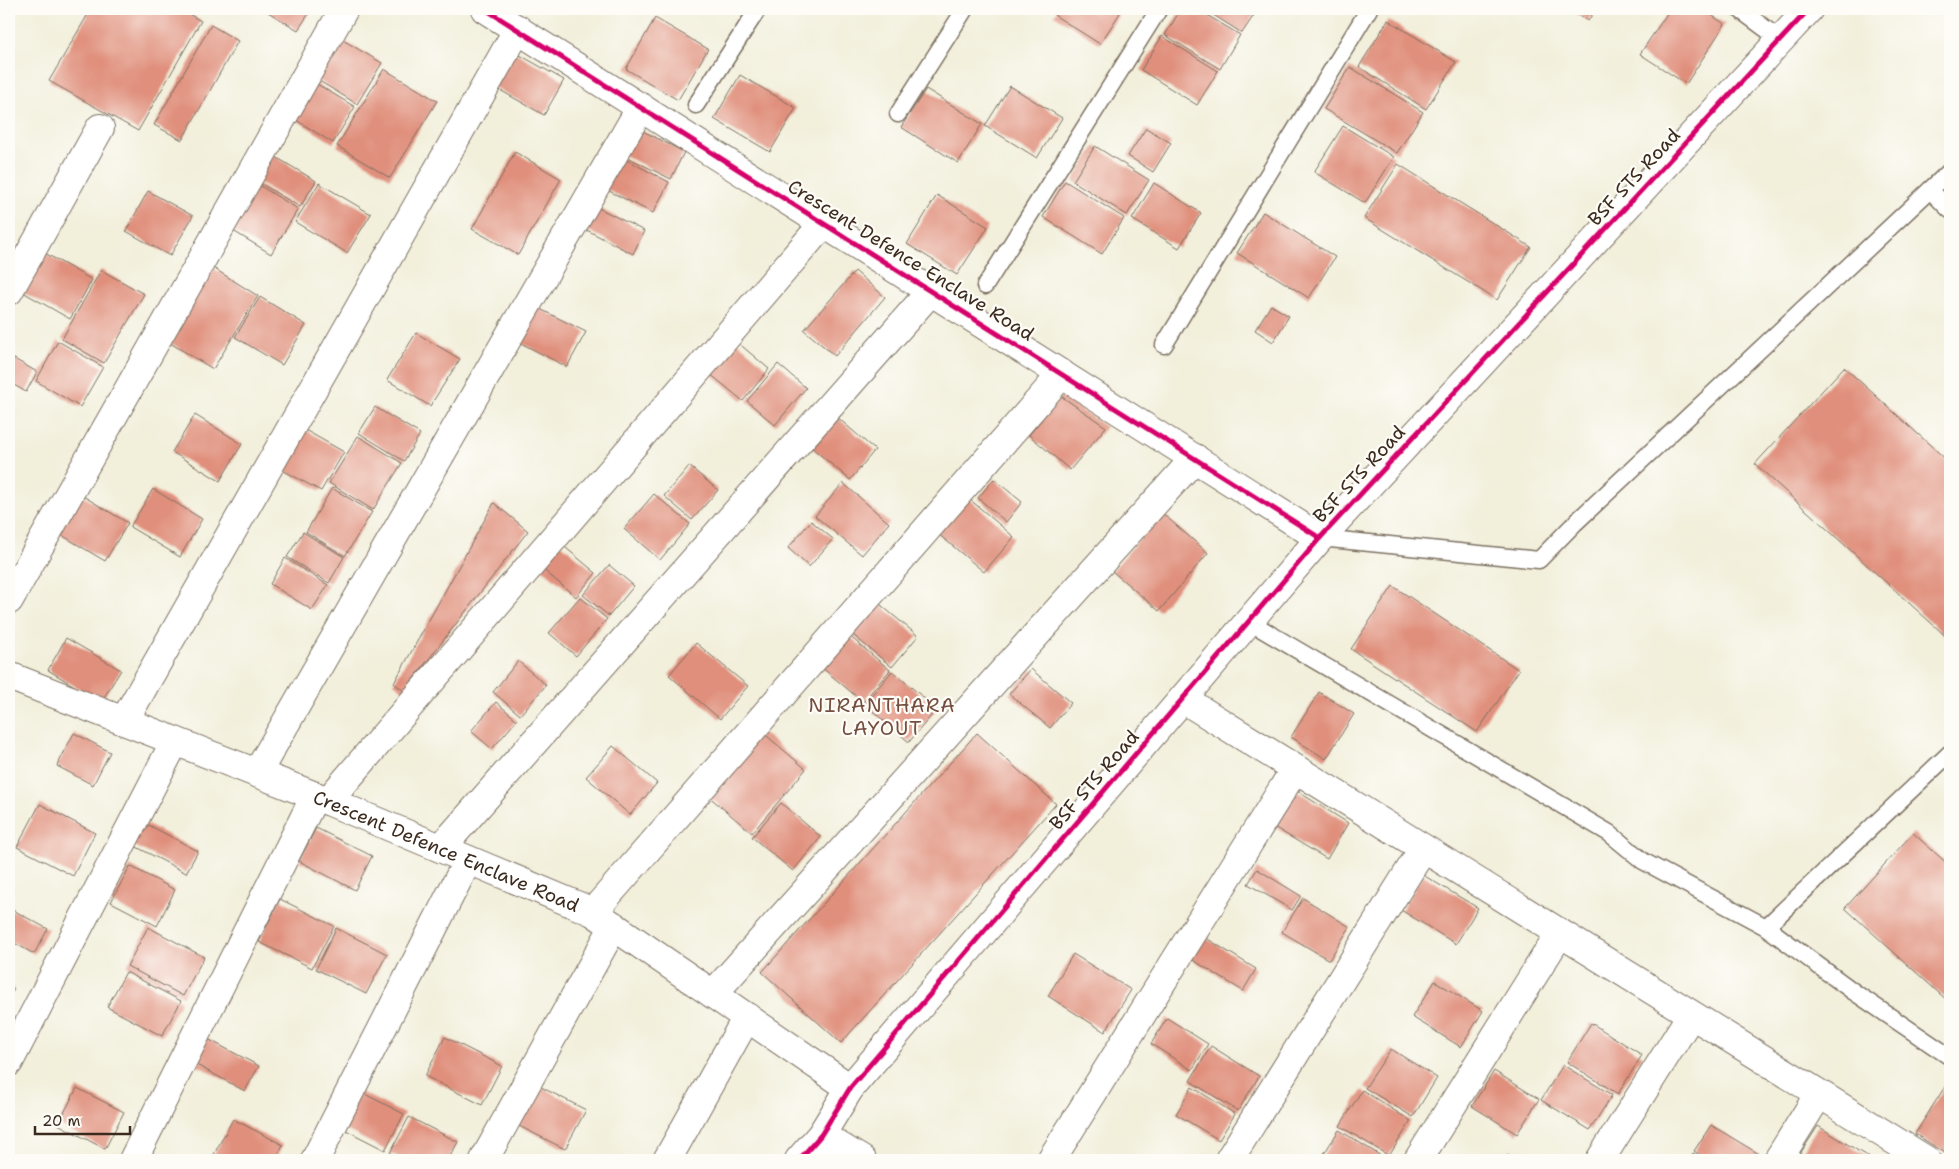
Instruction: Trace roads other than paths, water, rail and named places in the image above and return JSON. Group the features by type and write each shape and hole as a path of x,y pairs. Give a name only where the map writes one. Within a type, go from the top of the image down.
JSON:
{"street":[{"path":"9,600 344,9"},
{"name":"Crescent Defence Enclave Road","path":"485,9 1320,538"},
{"name":"BSF STS Road","path":"799,1160 821,1135 850,1088 1320,538 1809,9"},
{"path":"124,721 518,29"},
{"path":"257,773 641,107"},
{"path":"9,291 100,128"},
{"path":"133,1160 322,798 824,223"},
{"path":"441,848 931,291"},
{"path":"484,1160 603,919 1062,374"},
{"path":"713,994 1195,458"},
{"name":"Crescent Defence Enclave Road","path":"9,676 322,798 603,919 850,1088"},
{"path":"1183,699 1926,1160"},
{"path":"9,1062 175,741"},
{"path":"1051,1160 1295,769"},
{"path":"1229,1160 1424,849"},
{"path":"315,1160 468,860"},
{"path":"1418,1160 1560,933"},
{"path":"1600,1160 1691,1014"},
{"path":"667,1160 746,1017"},
{"path":"1778,1160 1820,1094"},
{"path":"821,1135 862,1160"}],"lane":[{"path":"696,105 758,9"},
{"path":"898,114 965,9"},
{"path":"985,286 1159,9"},
{"path":"1164,345 1369,9"},
{"path":"1739,9 1781,40"},
{"path":"1320,538 1539,560 1582,516 1950,171"},
{"path":"1930,190 1950,210"},
{"path":"1248,621 1609,833 1642,862 1766,927 1854,992 1950,1057"},
{"path":"1766,927 1950,753"}],"district":[{"name":"NIRANTHARA LAYOUT","path":"882,716"}]}
